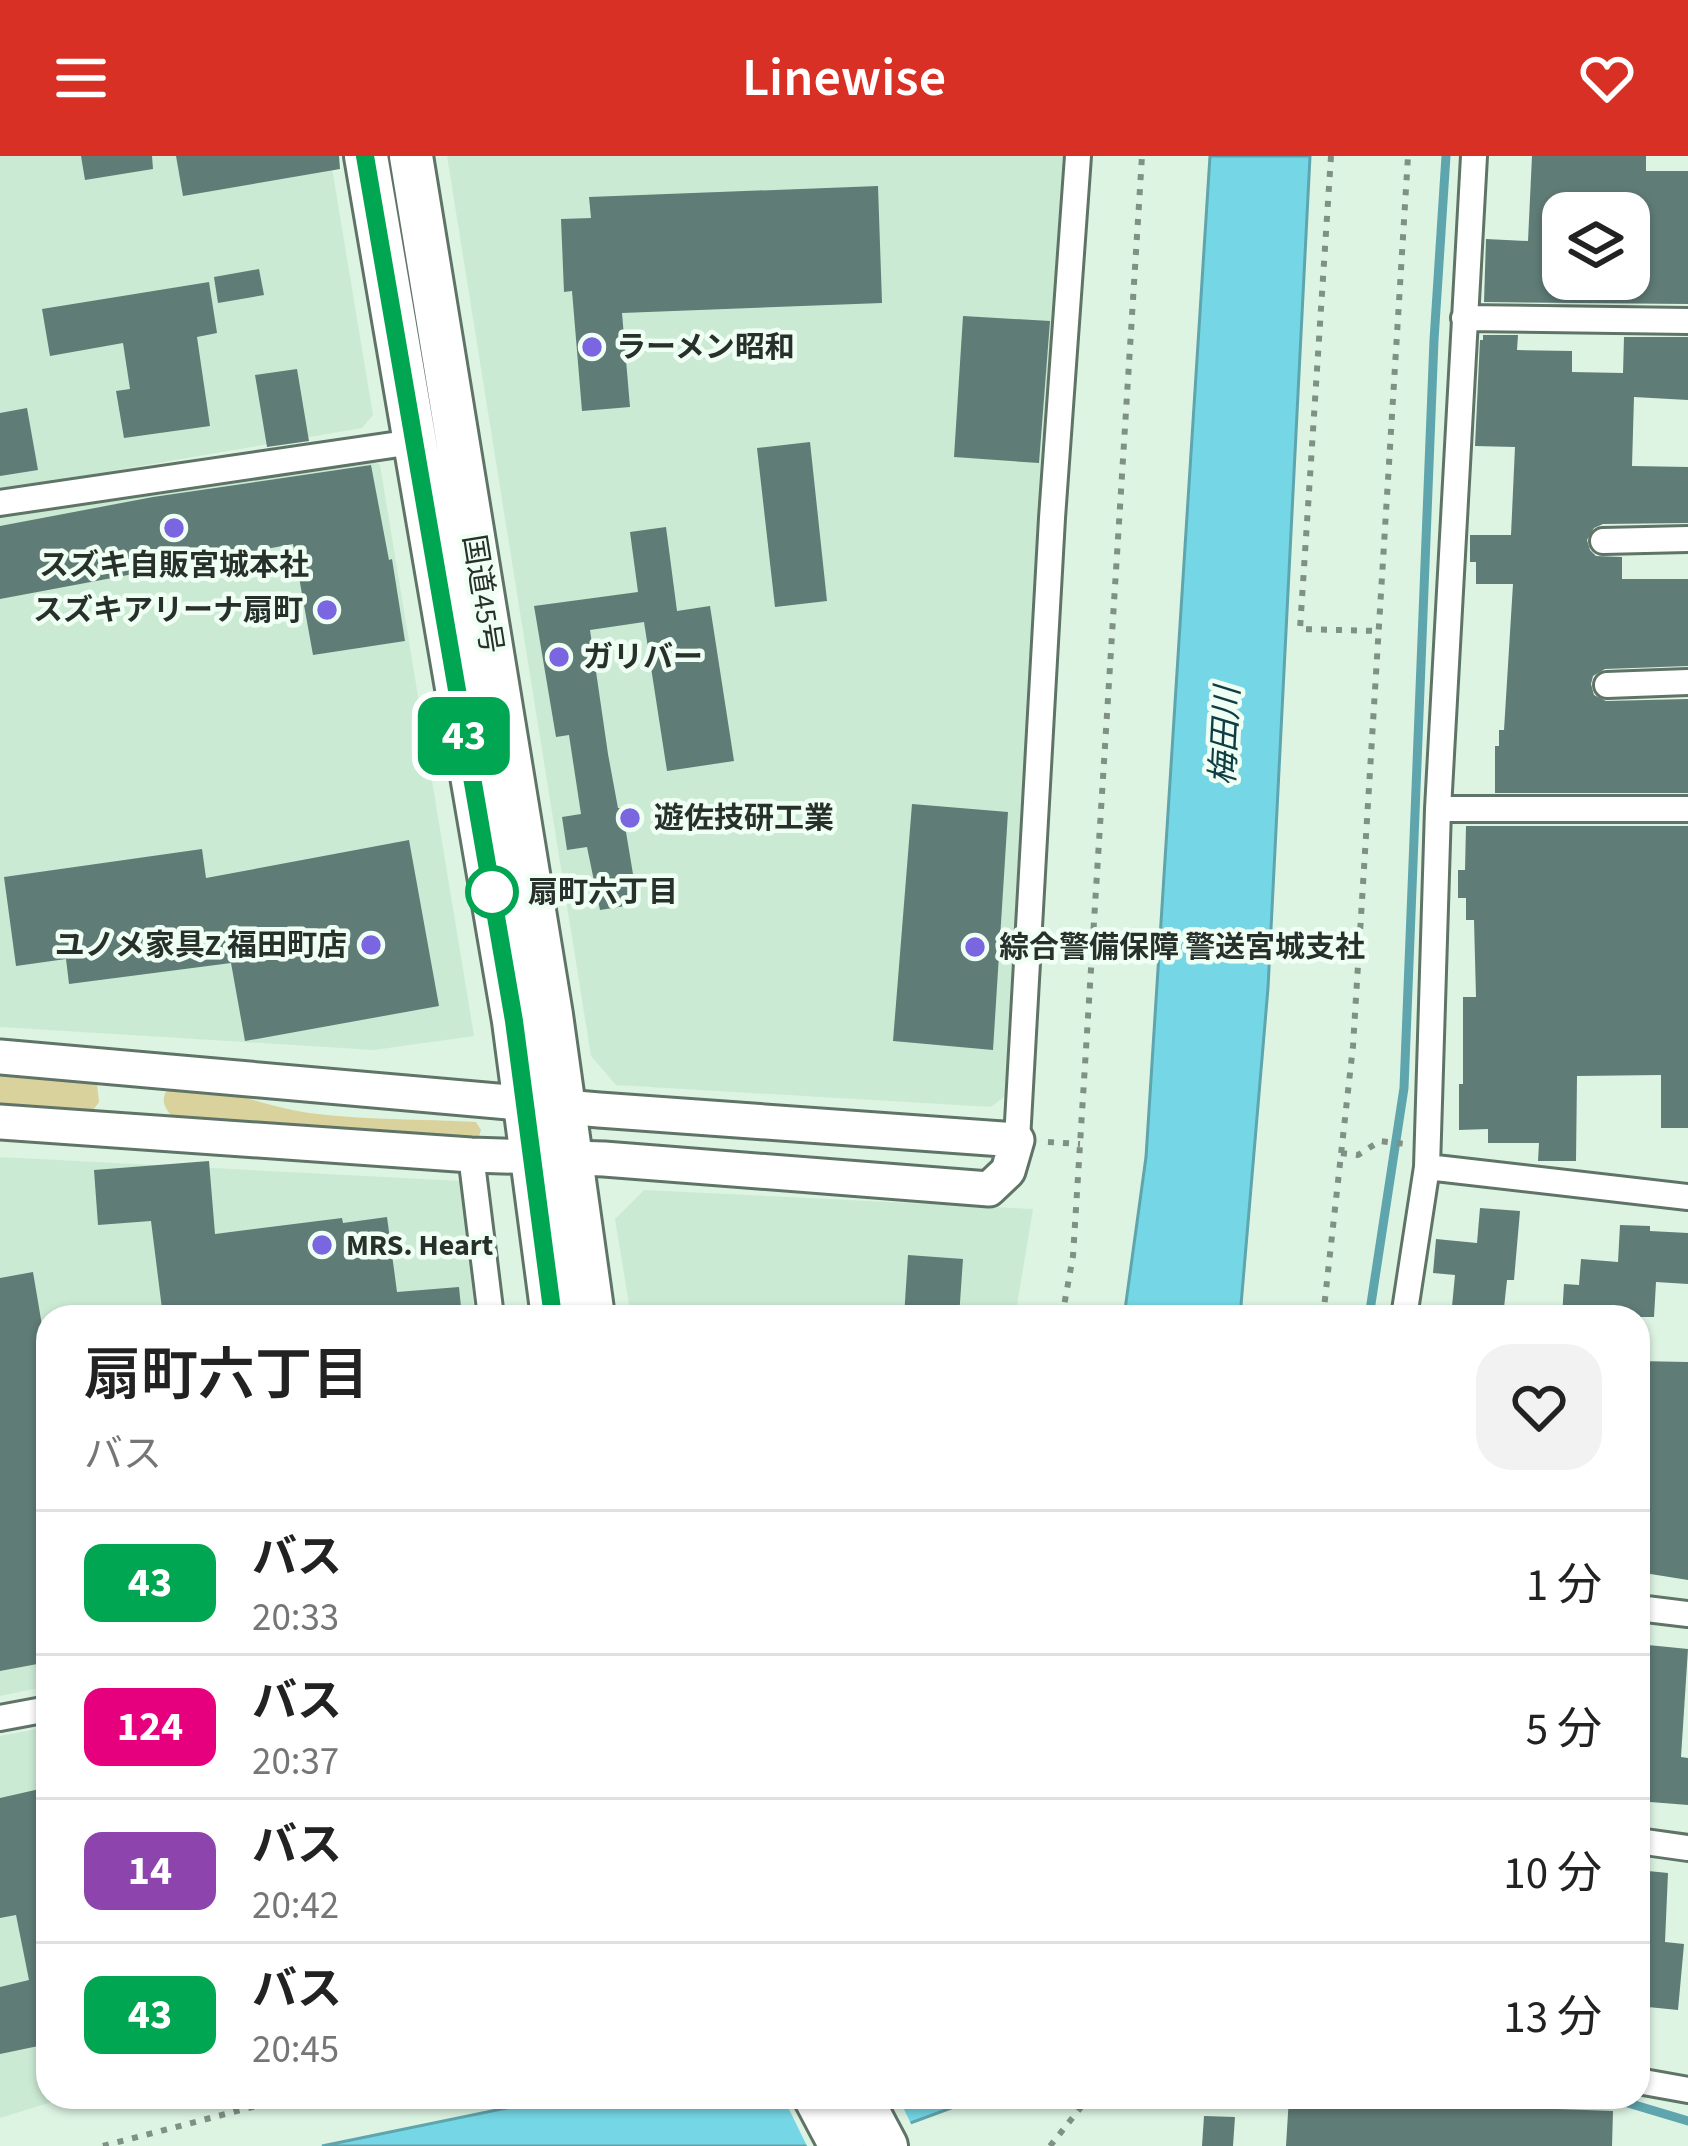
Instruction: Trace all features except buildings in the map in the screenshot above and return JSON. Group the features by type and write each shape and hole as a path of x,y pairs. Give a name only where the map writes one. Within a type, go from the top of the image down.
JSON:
{"highway":[{"name":"国道45号","path":"365,156 514,1021 544,1104"},
{"name":"国道45号","path":"411,156 548,992 544,1104 551,1157 553,1305"},
{"name":"国道45号","path":"551,1157 590,1305"},
{"path":"821,2109 841,2146"},
{"path":"866,2109 886,2146"}],"street":[{"path":"0,1122 989,1189 1031,1141 1052,518 1078,156"},
{"path":"1406,1305 1427,1167 1438,809 1474,156"},
{"path":"1464,318 1688,322"},
{"path":"0,502 413,442"},
{"path":"1603,541 1688,539"},
{"path":"1607,685 1688,682"},
{"path":"1438,809 1688,809"},
{"path":"0,1057 1031,1141"},
{"path":"471,1155 489,1305"},
{"path":"1427,1167 1688,1197"},
{"path":"1650,1609 1688,1614"},
{"path":"0,1718 36,1711"},
{"path":"1650,1843 1688,1848"},
{"path":"1650,2083 1688,2090"}],"path":[{"path":"1064,1305 1073,1256 1142,156"},
{"path":"1331,156 1300,629 1378,631"},
{"path":"1324,1305 1353,1046 1408,156"},
{"path":"1031,1141 1080,1144"},
{"path":"1341,1153 1358,1155 1380,1142 1410,1144"},
{"path":"103,2146 245,2109"},
{"path":"1050,2146 1080,2109"}],"shaded area":[{"path":"0,156 330,156 373,415 362,428 0,490"},
{"path":"447,156 1063,156 1009,1093 991,1107 616,1085 591,1056"},
{"path":"352,451 380,465 474,1036 374,1050 0,1027 0,517"},
{"path":"0,1072 89,1079 97,1084 99,1102 86,1111 0,1105"},
{"path":"173,1085 309,1113 476,1122 481,1130 478,1139 174,1118 164,1101"},
{"path":"0,1157 461,1181 474,1305 36,1305 36,1688 0,1696"},
{"path":"644,1190 1033,1209 1017,1305 629,1305 615,1219"},
{"path":"36,1729 36,2107 0,2118 0,1736"}],"water":[{"name":"梅田川","path":"1210,156 1310,156 1268,988 1241,1305 1126,1305 1146,1157"},
{"path":"502,2109 949,2109 848,2146 322,2146"}],"pier":[{"path":"789,2109 904,2109 913,2128 865,2146 807,2146"}],"waterway":[{"path":"1371,1305 1404,1088 1434,340 1446,156"},
{"path":"1648,2109 1688,2121"}],"bus line":[{"name":"43","path":"365,156 514,1021 551,1305"}],"place":[{"name":"ラーメン昭和","path":"592,347"},
{"name":"スズキ自販宮城本社","path":"174,528"},
{"name":"スズキアリーナ扇町","path":"327,610"},
{"name":"ガリバー","path":"559,657"},
{"name":"遊佐技研工業","path":"630,818"},
{"name":"扇町六丁目","path":"492,892"},
{"name":"ユノメ家具Z 福田町店","path":"371,945"},
{"name":"綜合警備保障 警送宮城支社","path":"975,947"},
{"name":"MRS. Heart","path":"322,1245"}]}
